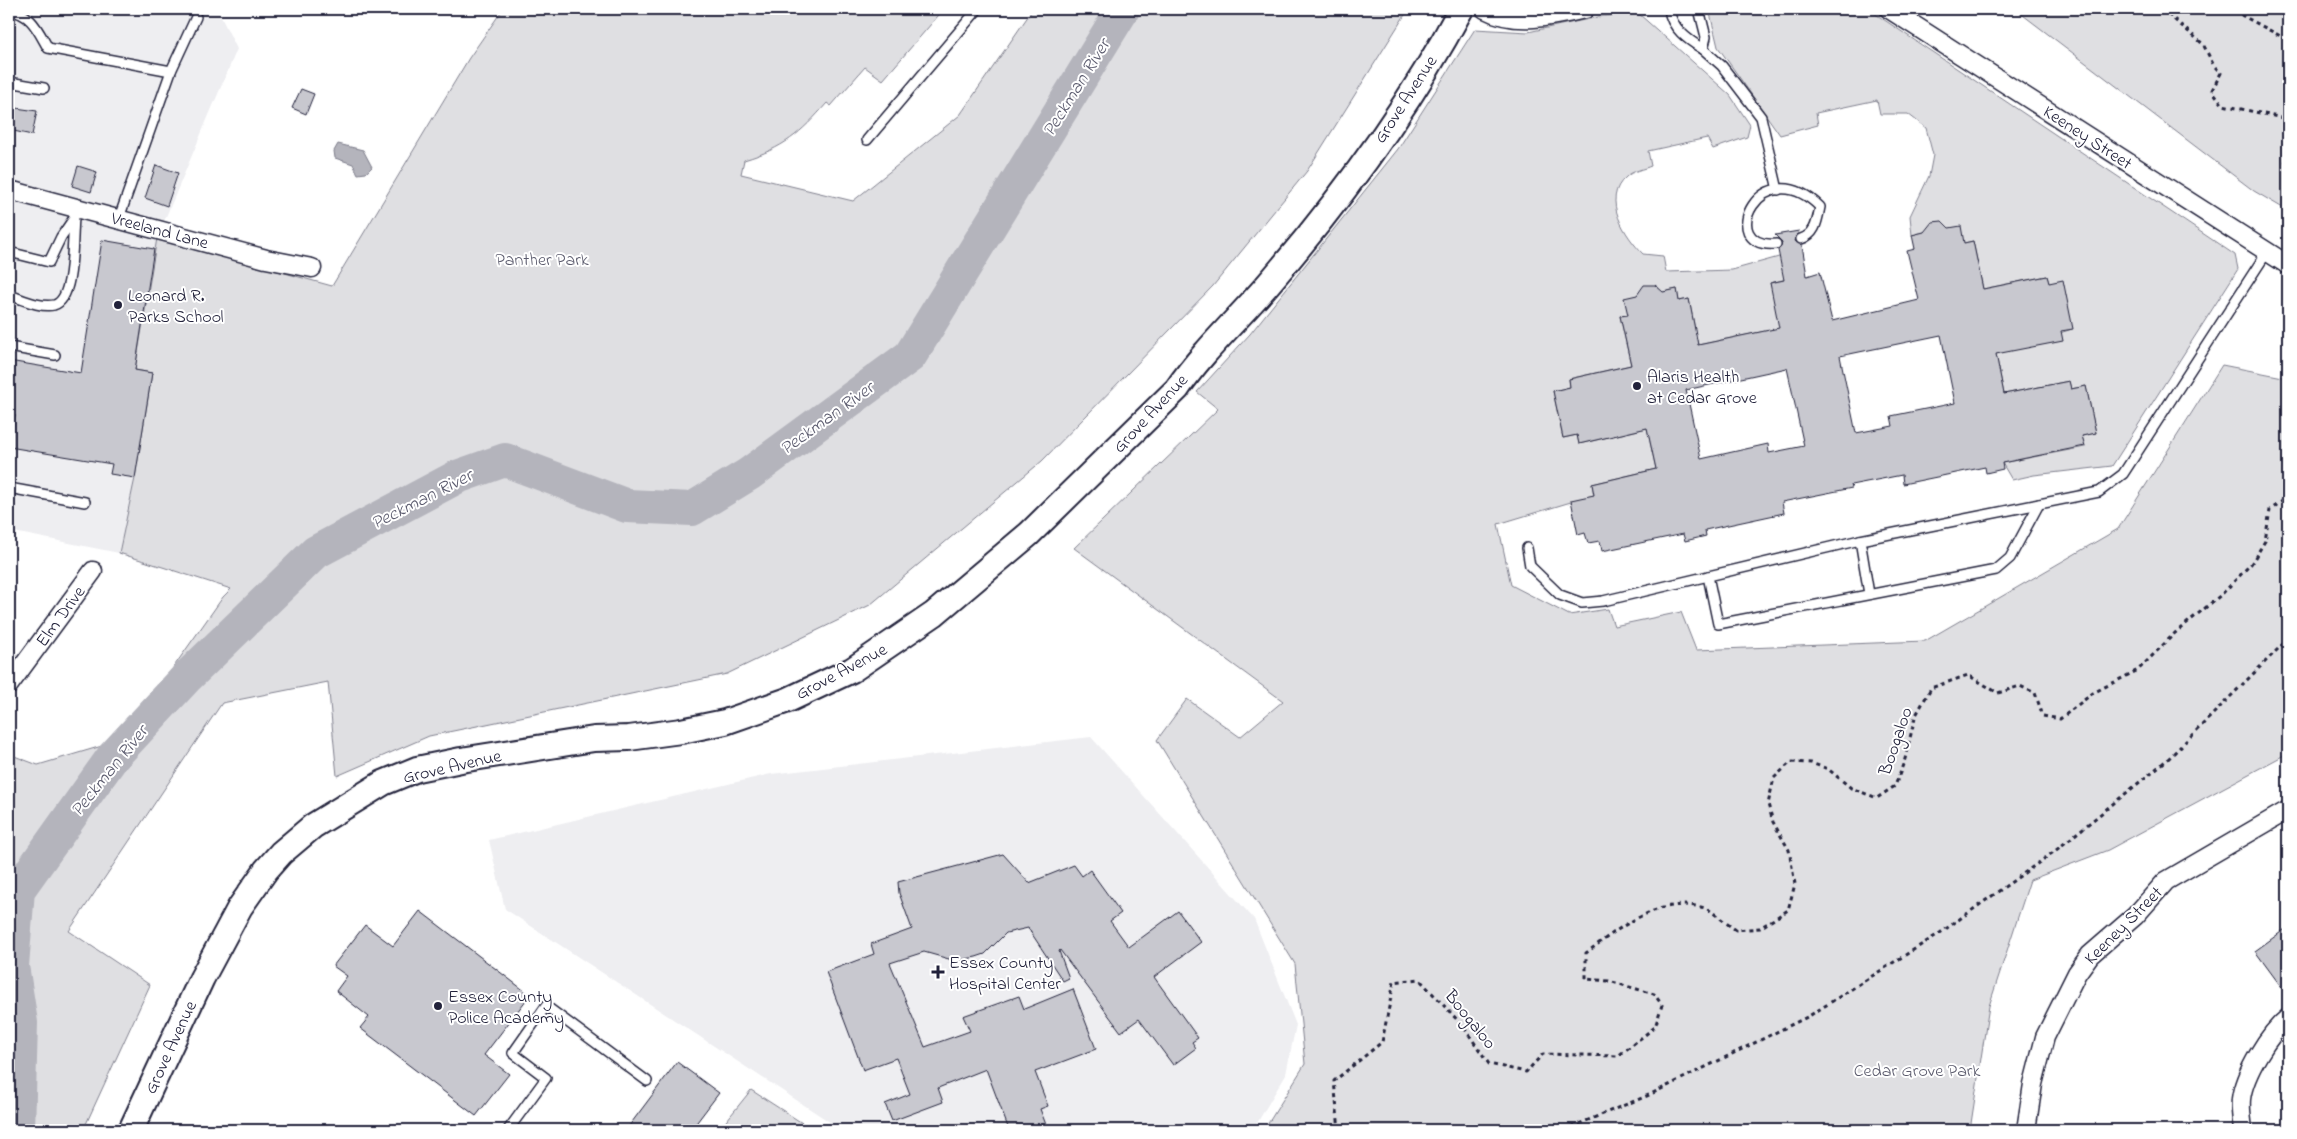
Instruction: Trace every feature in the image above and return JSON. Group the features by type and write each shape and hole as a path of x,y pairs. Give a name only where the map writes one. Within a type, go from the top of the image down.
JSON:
{"street":[{"name":"Grove Avenue","path":"131,1130 202,978 240,907 266,870 281,853 313,826 384,783 417,769 461,760 594,739 629,738 681,731 724,722 788,700 852,670 934,614 1029,534 1177,389 1188,372 1276,275 1343,190 1410,94 1446,36 1460,9"},
{"path":"1485,9 1502,16 1529,19 1585,9"},
{"name":"Keeney Street","path":"1889,9 2288,265"},
{"name":"Vreeland Lane","path":"9,190 74,215 120,218 266,259 312,268"},
{"name":"Elm Drive","path":"9,685 93,571"},
{"name":"Keeney Street","path":"2026,1130 2033,1084 2045,1036 2076,973 2090,955 2135,916 2166,881 2288,810"},
{"path":"2243,1130 2241,1098 2255,1060 2278,1026 2288,1018"}],"lane":[{"path":"867,140 978,9"},
{"path":"1669,9 1670,16 1685,37 1703,49 1722,66 1761,117 1778,190"},
{"path":"1699,9 1706,37 1703,49"},
{"path":"9,10 22,12 33,23 48,48 171,71"},
{"path":"120,218 171,71 196,17"},
{"path":"9,82 44,88"},
{"path":"1776,244 1767,245 1756,240 1749,232 1745,220 1750,208 1761,195 1778,190 1796,191 1808,196 1820,207 1816,226 1808,236 1801,239"},
{"path":"9,252 49,262 74,215"},
{"path":"9,295 43,305 57,304 62,301 67,289 72,261 74,215"},
{"path":"1527,548 1530,566 1560,595 1582,603 1603,601 1860,540 2099,492 2123,474 2267,252"},
{"path":"9,347 55,355"},
{"path":"9,488 85,502"},
{"path":"1708,576 1718,624 1996,570 2010,558 2039,504"},
{"path":"1860,540 1869,594"},
{"path":"508,1130 546,1078 513,1053 546,1006 647,1081"}],"path":[{"path":"2162,9 2203,44 2214,66 2221,73 2212,90 2223,105 2287,120 2288,123"},
{"path":"2235,9 2243,16 2288,40"},
{"path":"2288,153 2286,161 2288,170"},
{"name":"Boogaloo","path":"1339,1130 1334,1081 1382,1042 1394,982 1419,979 1462,1026 1489,1064 1526,1072 1543,1054 1618,1056 1655,1026 1662,1005 1654,994 1609,981 1586,979 1586,953 1645,913 1678,904 1706,908 1736,930 1760,928 1788,910 1796,884 1790,850 1773,822 1768,804 1774,778 1791,762 1811,763 1828,768 1851,788 1877,798 1895,786 1905,758 1915,717 1931,688 1968,675 1998,692 2020,686 2035,693 2043,716 2060,719 2093,692 2138,670 2175,633 2222,594 2251,564 2265,541 2270,510 2288,497"},
{"path":"1564,1130 1649,1095 1809,1016 1940,933 2055,851 2168,759 2288,639"}],"shaded area":[{"path":"9,9 217,9 237,49 157,238 135,369 152,373 135,478 119,553 9,531"},
{"path":"338,144 363,150 372,167 366,173 358,174 353,164 335,158 334,151"},
{"name":"Essex County Hospital Center","path":"1091,737 1254,919 1296,1025 1286,1074 1253,1130 842,1130 505,909 489,840 771,774"}],"green space":[{"name":"Panther Park","path":"503,9 944,9 883,80 865,67 831,106 827,103 790,139 781,145 744,160 741,174 853,201 960,115 1033,9 1408,10 1307,171 1213,286 1042,461 870,605 727,674 429,736 337,776 328,682 222,703 69,931 150,985 86,1124 82,1130 9,1130 9,754 38,765 122,740 223,597 231,589 119,553 135,478 152,373 135,370 157,238 332,286 469,58"},
{"path":"1709,9 1868,9 2235,255 2238,269 2112,466 2034,475 2012,480 2002,463 2085,447 2082,436 2096,433 2086,386 2071,389 2069,381 2004,394 1996,354 2072,329 2047,276 1983,289 1973,241 1964,243 1942,221 1924,232 1912,235 1910,216 1929,176 1933,155 1926,128 1908,114 1880,114 1877,100 1816,113 1818,125 1780,135 1718,47"},
{"path":"2015,9 2288,9 2288,211 2254,191"},
{"name":"Cedar Grove Park","path":"1639,14 1730,95 1750,125 1747,137 1713,149 1707,138 1648,151 1651,166 1626,177 1619,186 1615,196 1615,207 1623,228 1643,254 1663,256 1666,272 1732,270 1786,255 1791,278 1770,283 1785,327 1698,345 1689,299 1679,301 1677,289 1663,292 1655,285 1628,315 1620,316 1631,365 1569,379 1570,387 1553,391 1563,438 1577,435 1579,444 1647,428 1656,469 1592,484 1594,495 1498,524 1511,585 1569,615 1608,609 1614,626 1681,612 1696,650 1925,641 2118,529 2222,365 2288,378 2288,753 2108,850 2030,880 1989,1006 1970,1130 1264,1130 1305,1064 1295,964 1157,740 1187,699 1240,737 1283,701 1074,548 1218,409 1197,392 1250,334 1398,149 1475,29 1528,32 1603,16"},
{"path":"751,1090 813,1130 719,1130"}],"building":[{"path":"301,89 314,94 306,114 292,108"},
{"path":"9,107 37,111 32,135 9,130"},
{"path":"156,165 178,173 167,206 145,198"},
{"path":"78,166 97,172 91,192 72,186"},
{"name":"Alaris Health at Cedar Grove","path":"1942,221 1949,228 1961,226 1964,243 1973,241 1983,289 2047,276 2049,283 2063,280 2073,329 2061,331 2063,341 1996,354 2004,394 2069,381 2071,389 2086,386 2096,433 2082,436 2085,446 2002,463 2003,469 1986,473 1985,467 1903,484 1902,475 1851,485 1852,488 1782,502 1784,513 1705,530 1706,536 1685,541 1683,534 1602,551 1600,541 1588,543 1585,533 1578,535 1571,500 1594,495 1592,484 1656,469 1647,428 1579,444 1577,435 1563,438 1553,391 1570,387 1569,379 1631,365 1620,316 1628,315 1624,298 1637,295 1644,285 1655,285 1663,292 1677,289 1679,301 1689,299 1698,345 1779,328 1770,283 1784,280 1778,250 1782,242 1775,235 1799,231 1795,241 1802,245 1807,276 1820,272 1832,321 1919,300 1907,251 1915,249 1912,235 1924,232 1932,222","holes":["1941,335 1955,403 1891,416 1893,426 1856,433 1840,356","1787,368 1804,446 1769,453 1768,444 1701,459 1686,390"]},
{"name":"Leonard R. Parks School","path":"102,240 154,249 135,370 152,373 135,478 110,474 112,464 9,447 15,415 9,414 9,361 81,373"},
{"path":"1003,854 1029,883 1074,865 1082,876 1090,870 1121,913 1110,921 1129,947 1178,911 1201,942 1154,977 1198,1038 1192,1042 1196,1048 1173,1065 1139,1019 1121,1032 1060,950 1069,978 1063,981 1028,928 1006,933 985,954 976,957 956,961 924,952 890,963 925,1047 970,1031 963,1016 1019,996 1024,1009 1073,989 1096,1049 1035,1072 1048,1106 1040,1109 1048,1130 1009,1130 986,1069 938,1088 943,1102 892,1121 885,1104 910,1094 896,1058 863,1070 826,972 874,954 871,944 912,929 899,893 898,882"},
{"name":"Essex County Police Academy","path":"420,911 530,995 484,1055 509,1074 476,1116 360,1028 369,1017 336,991 347,976 333,966 365,925 393,946"},
{"path":"2288,927 2288,996 2255,951"},
{"path":"677,1062 719,1093 691,1130 626,1130"}],"waterway":[{"name":"Peckman River","path":"18,1130 21,1023 12,966 18,890 112,758 187,677 316,552 457,477 505,460 627,506 692,509 749,474 910,356 1123,9"}],"place":[{"name":"Leonard R. Parks School","path":"118,305"},
{"name":"Alaris Health at Cedar Grove","path":"1637,386"},
{"name":"Essex County Hospital Center","path":"938,972"},
{"name":"Essex County Police Academy","path":"438,1006"}]}
